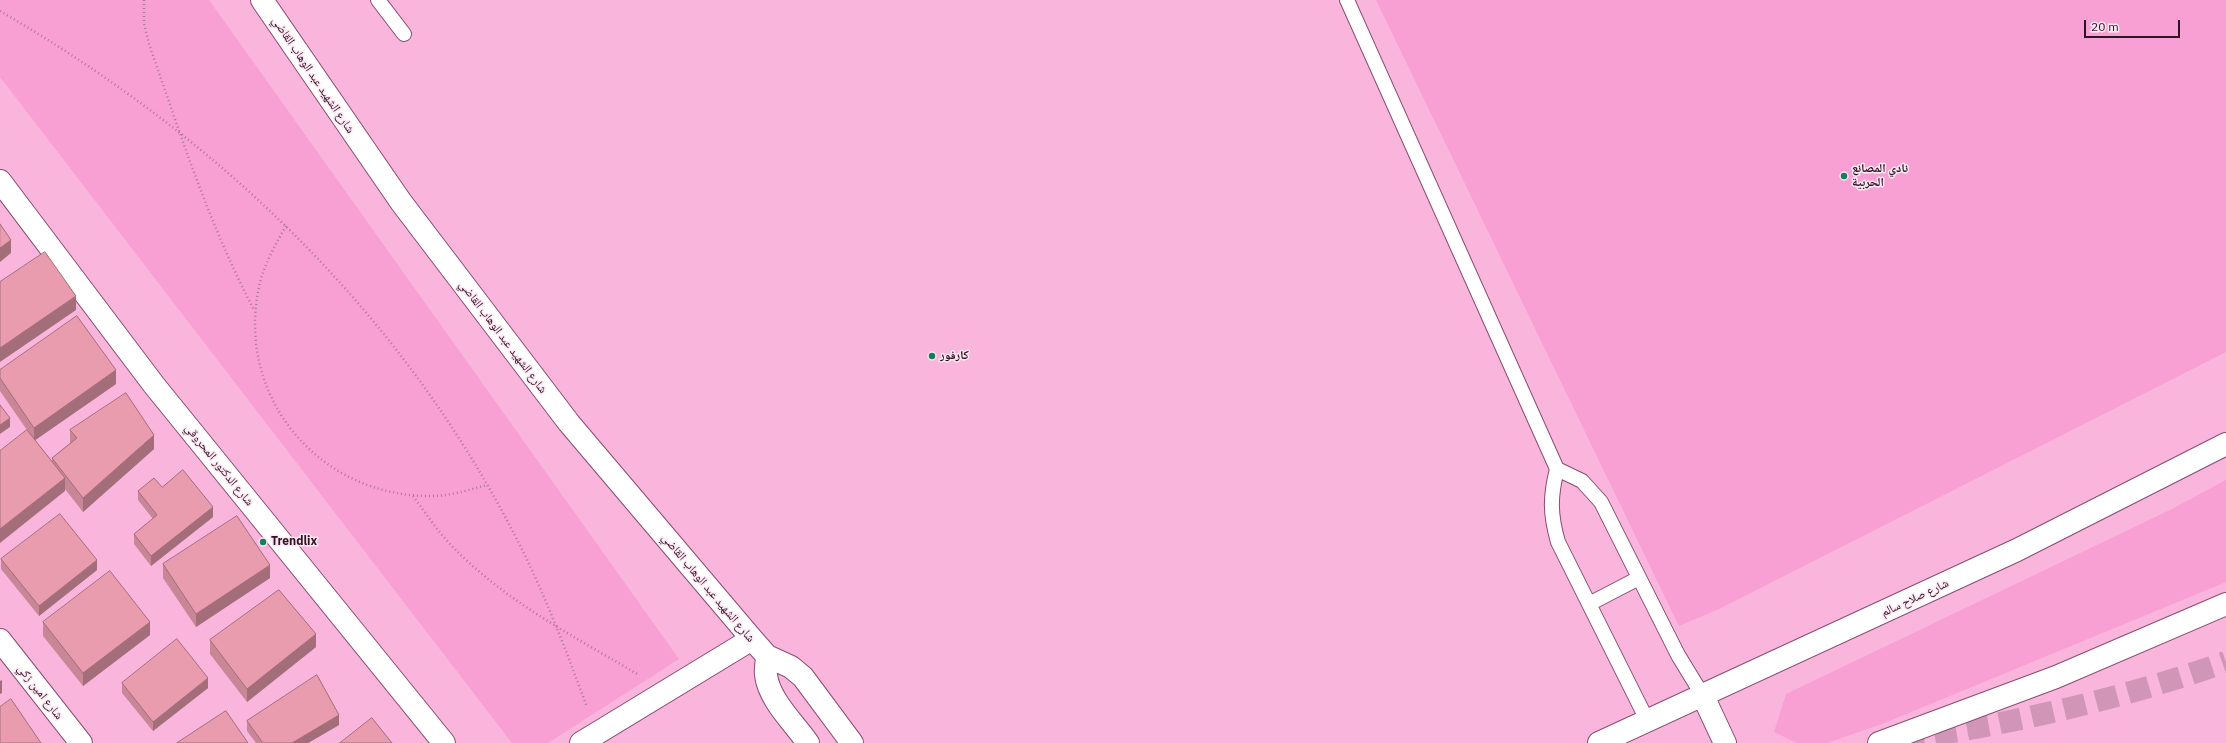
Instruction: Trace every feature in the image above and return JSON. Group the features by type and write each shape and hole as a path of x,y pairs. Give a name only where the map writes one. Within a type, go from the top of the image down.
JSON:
{"main road":[{"name":"شارع الشهيد عبد الوهاب القاضي","path":"262,0 401,202 569,423 767,656 791,667 802,677 852,743"},
{"name":"شارع الدكتور المحروقي","path":"0,181 154,386 444,743"},
{"name":"شارع صلاح سالم","path":"1599,743 2017,550 2226,444"},
{"path":"1878,743 2056,677 2226,604"},
{"path":"589,738 752,639"},
{"name":"شارع امين زكي","path":"0,640 80,743"},
{"path":"767,656 766,674 769,687 775,698 808,743"},
{"path":"1703,696 1725,743"}],"lane":[{"path":"378,0 404,34"},
{"path":"1347,0 1557,469 1551,494 1551,519 1558,542 1648,720"},
{"path":"1557,469 1582,482 1601,502 1678,655 1703,696"},
{"path":"1589,604 1639,578"}],"path":[{"path":"144,0 144,23 149,44 179,131 213,226 233,270 255,312"},
{"path":"0,11 143,104 179,131 249,191 286,226 325,265 396,348 428,392 487,485 511,527 558,628 589,738"},
{"path":"286,226 264,268 255,312 255,339 259,363 266,386 276,408 290,428 305,446 323,462 344,475 372,487 413,495 450,494 487,485"},
{"path":"413,495 430,520 450,544 484,575 558,628 667,691"}],"shaded area":[{"path":"0,0 209,0 679,659 548,743 512,743 0,77"},
{"name":"نادي المصانع الحربية","path":"1376,0 2226,0 2226,352 1719,609 1679,626"},
{"path":"2226,480 2226,582 1882,724 1827,743 1797,743 1774,732 1786,694 2172,509"}],"building":[{"path":"0,224 11,240 0,248"},
{"path":"45,252 76,296 0,348 0,282"},
{"path":"77,316 116,370 34,428 0,378 0,370"},
{"path":"126,393 154,435 83,498 52,458 77,438 70,430"},
{"path":"0,405 10,418 0,425"},
{"path":"27,430 65,478 0,529 0,451"},
{"path":"183,470 213,507 151,556 134,534 157,515 138,491 154,478 162,487"},
{"path":"60,514 97,560 39,606 1,559"},
{"path":"237,516 270,565 196,614 163,564"},
{"path":"110,571 150,622 83,673 43,622"},
{"path":"279,590 316,634 247,689 210,640"},
{"path":"177,639 208,678 153,722 122,683"},
{"path":"317,675 339,715 292,743 263,743 247,721"},
{"path":"11,699 41,743 0,743 0,707"},
{"path":"226,711 248,743 177,743"},
{"path":"372,718 392,743 340,743"}],"tunnel":[{"path":"1902,740 1943,734 2066,709 2147,688 2226,662"}],"place":[{"name":"نادي المصانع الحربية","path":"1844,176"},
{"name":"كارفور","path":"932,356"},
{"name":"Trendlix","path":"263,542"}]}
